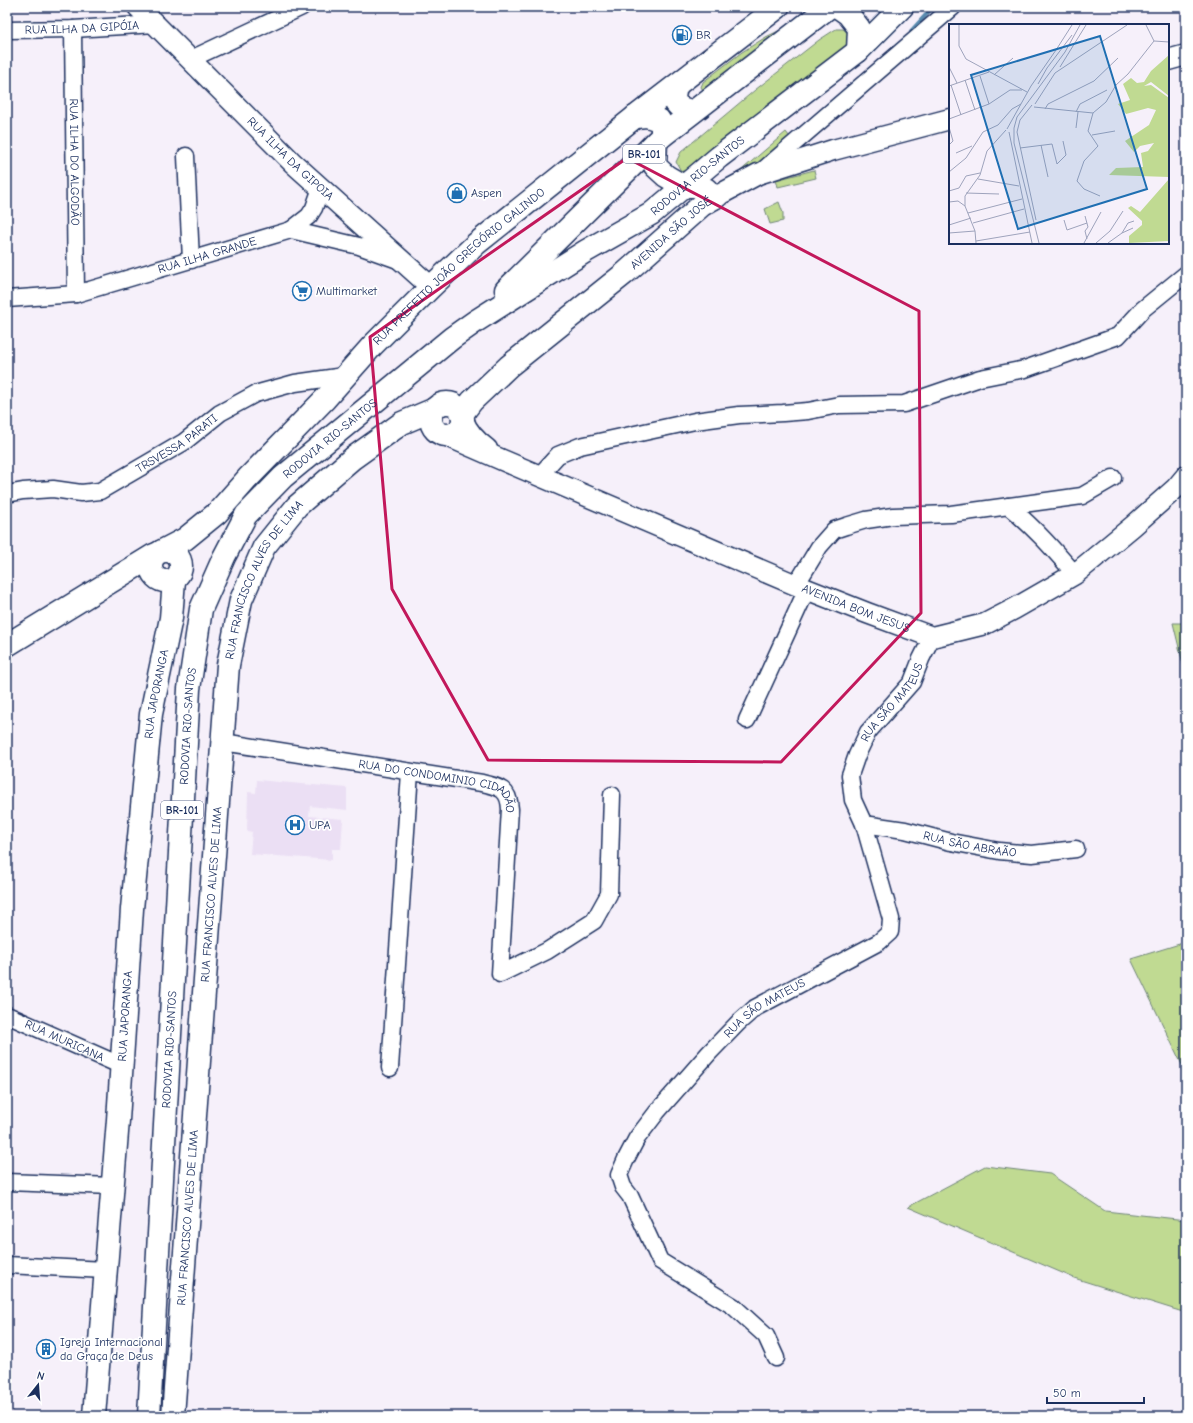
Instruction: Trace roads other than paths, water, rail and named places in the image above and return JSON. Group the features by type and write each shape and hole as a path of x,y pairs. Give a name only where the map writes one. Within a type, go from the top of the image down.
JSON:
{"main road":[{"name":"RUA PREFEITO JOÃO GREGÓRIO GALINDO","path":"164,567 198,546 217,513 248,478 324,399 372,346 476,244 635,117 778,7"},
{"name":"RODOVIA RIO-SANTOS","path":"149,1416 189,689 201,609 224,557 246,515 283,476 476,321 659,139 693,111 829,7"},
{"path":"838,7 848,14 859,28 858,51"},
{"name":"RODOVIA RIO-SANTOS","path":"476,321 586,251 650,214 719,157 858,51 902,7"},
{"path":"677,86 674,92 676,104 682,108 693,111"},
{"path":"635,117 647,116 659,120 662,126 655,166 666,176 683,186 695,186 706,189 716,197"},
{"path":"716,197 711,188 709,178 719,157"},
{"name":"AVENIDA SÃO JOSÉ","path":"451,412 464,394 509,366 624,274 702,205 716,197"},
{"path":"442,434 434,427 432,423 432,413 451,412"},
{"name":"RUA FRANCISCO ALVES DE LIMA","path":"173,1416 228,665 242,600 264,546 297,506 353,458 402,422 451,412"},
{"name":"RUA FRANCISCO ALVES DE LIMA","path":"387,433 412,427 426,429 442,434"},
{"path":"7,645 127,573 164,567"},
{"name":"RUA JAPORANGA","path":"94,1416 122,1066 132,909 151,714 171,618 163,598 164,567"}],"street":[{"name":"RUA ILHA DA GIPOIA","path":"138,7 293,163 431,287"},
{"path":"191,59 302,7"},
{"path":"758,174 953,7"},
{"name":"RUA ILHA DA GIPÓIA","path":"7,30 73,29 156,24"},
{"name":"RUA ILHA DO ALGODÃO","path":"73,29 76,294"},
{"path":"1169,60 1186,55"},
{"name":"AVENIDA SÃO JOSÉ","path":"716,197 758,174 834,150 949,118"},
{"path":"186,156 191,260"},
{"path":"290,230 309,216 314,208 321,188"},
{"name":"RUA ILHA GRANDE","path":"7,299 76,294 290,230 359,246 405,264"},
{"path":"539,476 558,455 588,444 695,421 739,415 808,411 839,405 904,404 980,378 1025,369 1118,336 1143,309 1186,274"},
{"name":"TRSVESSA PARATI","path":"7,494 23,491 53,489 81,493 100,491 184,442 220,413 254,394 295,383 344,376"},
{"name":"AVENIDA BOM JESUS","path":"451,412 477,442 500,459"},
{"name":"AVENIDA BOM JESUS","path":"442,434 802,587 932,637"},
{"path":"932,637 985,624 1075,574 1133,526 1176,488 1186,476"},
{"path":"747,720 820,547 834,530 866,520 893,516 951,514 1082,496 1113,478"},
{"path":"1008,506 1040,534 1075,574"},
{"name":"RUA SÃO MATEUS","path":"776,1358 766,1336 732,1306 660,1261 630,1196 623,1187 620,1175 626,1158 637,1138 657,1112 709,1053 738,1023 755,1008 879,942 890,932 891,919 864,824 853,800 850,775 857,755 868,732 912,682 932,637"},
{"name":"RUA DO CONDOMINIO CIDADÃO","path":"223,742 496,786 504,791 509,800 500,974 547,951 594,921 609,894 612,796"},
{"path":"390,1068 410,772"},
{"name":"RUA SÃO ABRAÃO","path":"864,824 905,830 951,842 999,852 1032,854 1076,849"},
{"name":"RUA MURICANA","path":"7,1015 122,1066"},
{"path":"7,1182 112,1186"},
{"path":"7,1265 105,1270"}],"waterway":[{"path":"911,31 933,7"}],"place":[{"name":"BR","path":"682,35"},
{"name":"Aspen","path":"457,193"},
{"name":"Multimarket","path":"302,291"},
{"name":"UPA","path":"295,825"},
{"name":"Igreja Internacional da Graça de Deus","path":"46,1349"}]}
